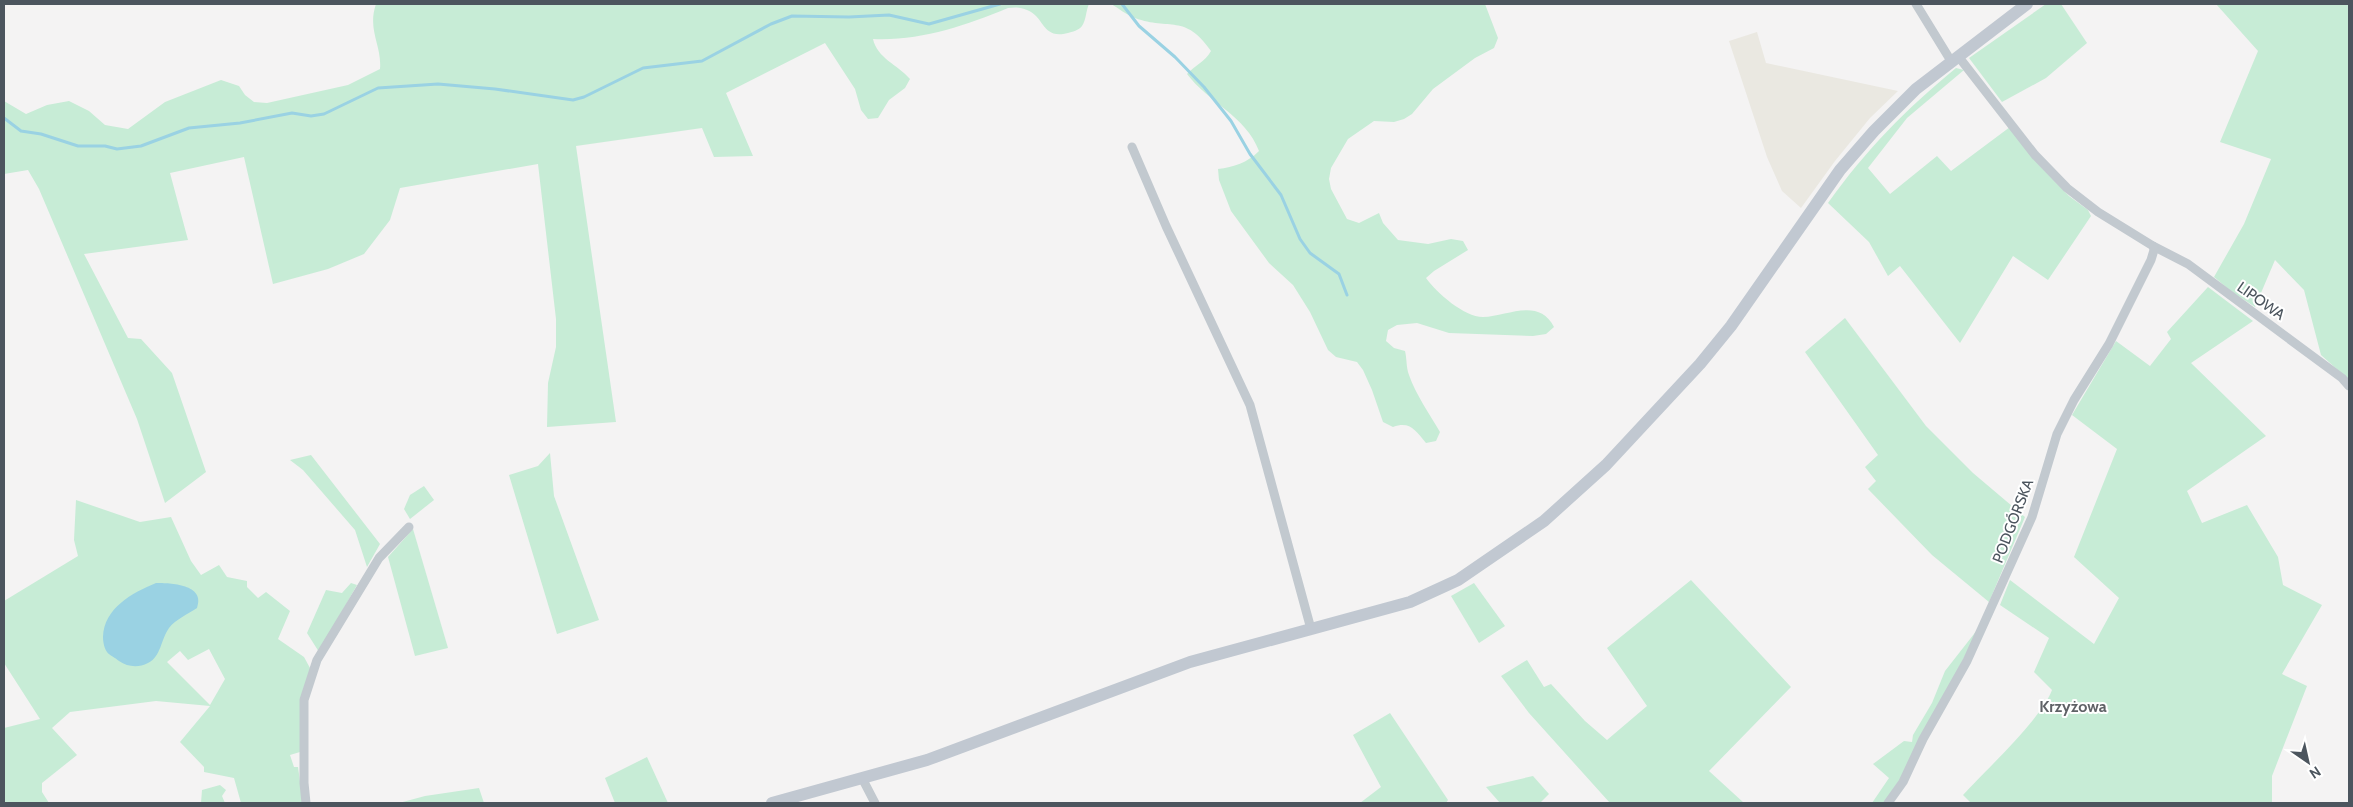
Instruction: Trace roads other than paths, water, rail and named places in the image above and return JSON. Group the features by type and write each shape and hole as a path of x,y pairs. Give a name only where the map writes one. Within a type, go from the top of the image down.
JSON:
{"street":[{"name":"LIPOWA","path":"1916,4 1955,59 2035,154 2067,188 2098,212 2153,246 2188,264 2306,351 2349,386"},
{"path":"772,803 950,752 1190,662 1410,602 1453,583 1531,531 1564,505 1606,465 1700,364 1731,326 1840,170 1857,150 1916,89 2027,4"},
{"path":"1132,147 1170,235 1250,404 1311,629"},
{"name":"PODGÓRSKA","path":"1888,803 1903,782 1923,739 1979,638 2032,517 2057,434 2074,400 2109,344 2150,260 2154,250 2153,246"},
{"path":"306,803 304,783 304,700 318,660 379,558 409,527"},
{"path":"862,778 875,803"}],"water":[{"path":"156,583 185,586 192,590 198,600 197,608 169,628 156,657 141,666 126,665 106,650 103,639 108,618 129,597"}],"waterway":[{"path":"4,118 21,131 41,134 78,146 105,146 117,149 141,146 189,128 240,123 292,113 311,116 324,114 378,88 438,84 495,89 573,100 584,97 643,68 702,61 771,24 792,16 849,17 889,15 929,24 1000,4"},
{"path":"1122,4 1139,26 1175,57 1204,87 1231,121 1250,154 1281,195 1300,239 1310,253 1339,274 1347,295"}],"district":[{"name":"Krzyżowa","path":"2073,706"}]}
